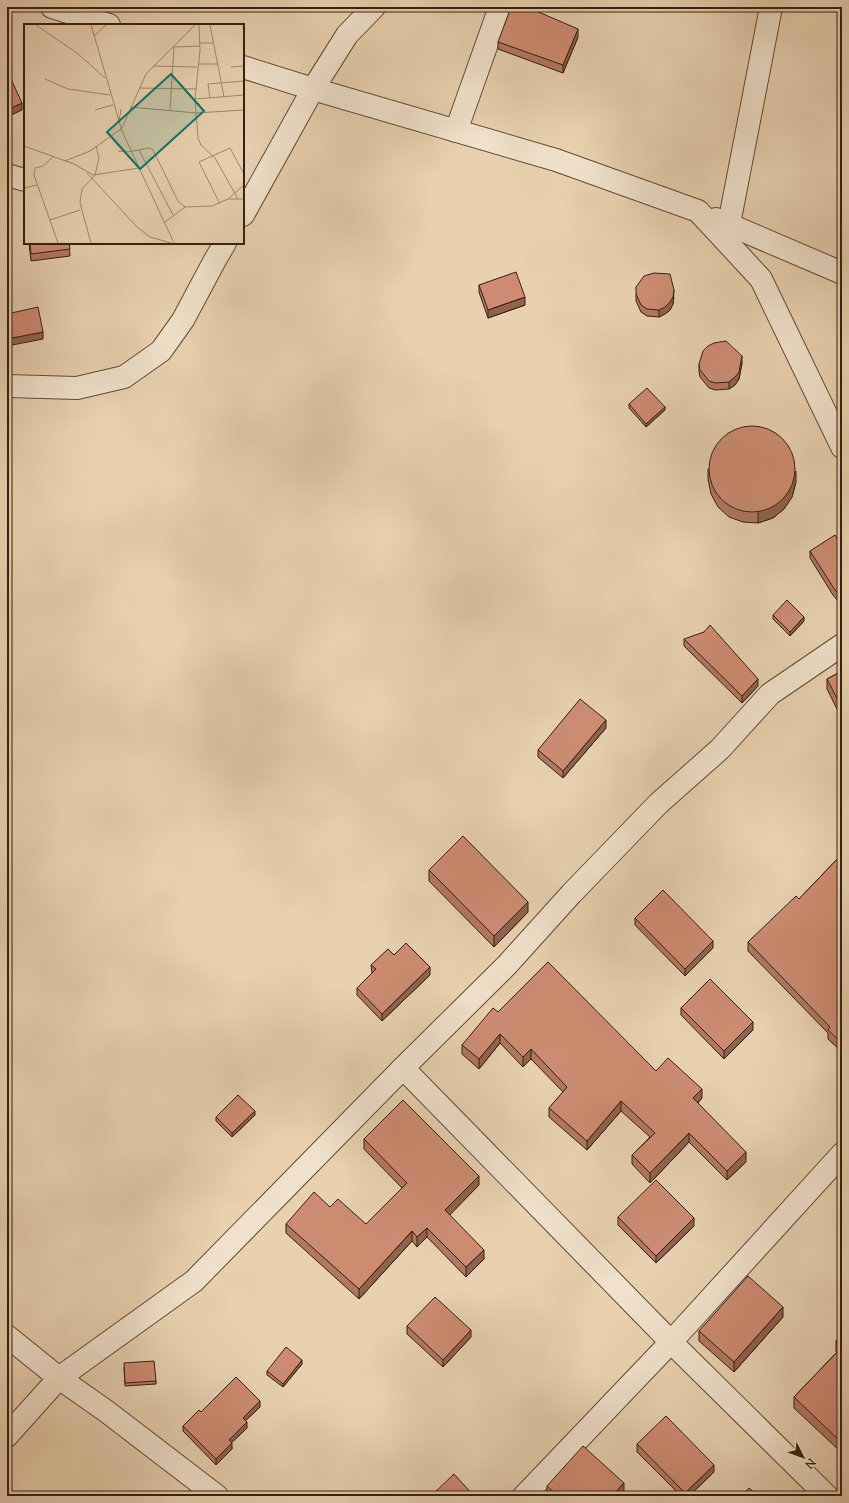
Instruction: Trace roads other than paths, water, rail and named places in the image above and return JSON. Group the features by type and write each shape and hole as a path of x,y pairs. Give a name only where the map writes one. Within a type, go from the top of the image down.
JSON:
{"street":[{"path":"52,7 106,24"},
{"path":"245,209 313,89 347,35 374,7"},
{"path":"456,131 500,7"},
{"path":"730,224 771,7"},
{"path":"244,67 556,160 730,224 842,273"},
{"path":"7,175 24,180"},
{"path":"698,212 761,279 842,447"},
{"path":"7,386 77,388 124,377 161,351 183,320 215,260 225,244"},
{"path":"7,1436 58,1378 194,1281 403,1068 507,966 571,894 659,803 720,749 770,694 842,645"},
{"path":"403,1068 671,1342 827,1496"},
{"path":"524,1496 671,1342 842,1154"},
{"path":"7,1336 58,1378 106,1411 217,1496"}]}
